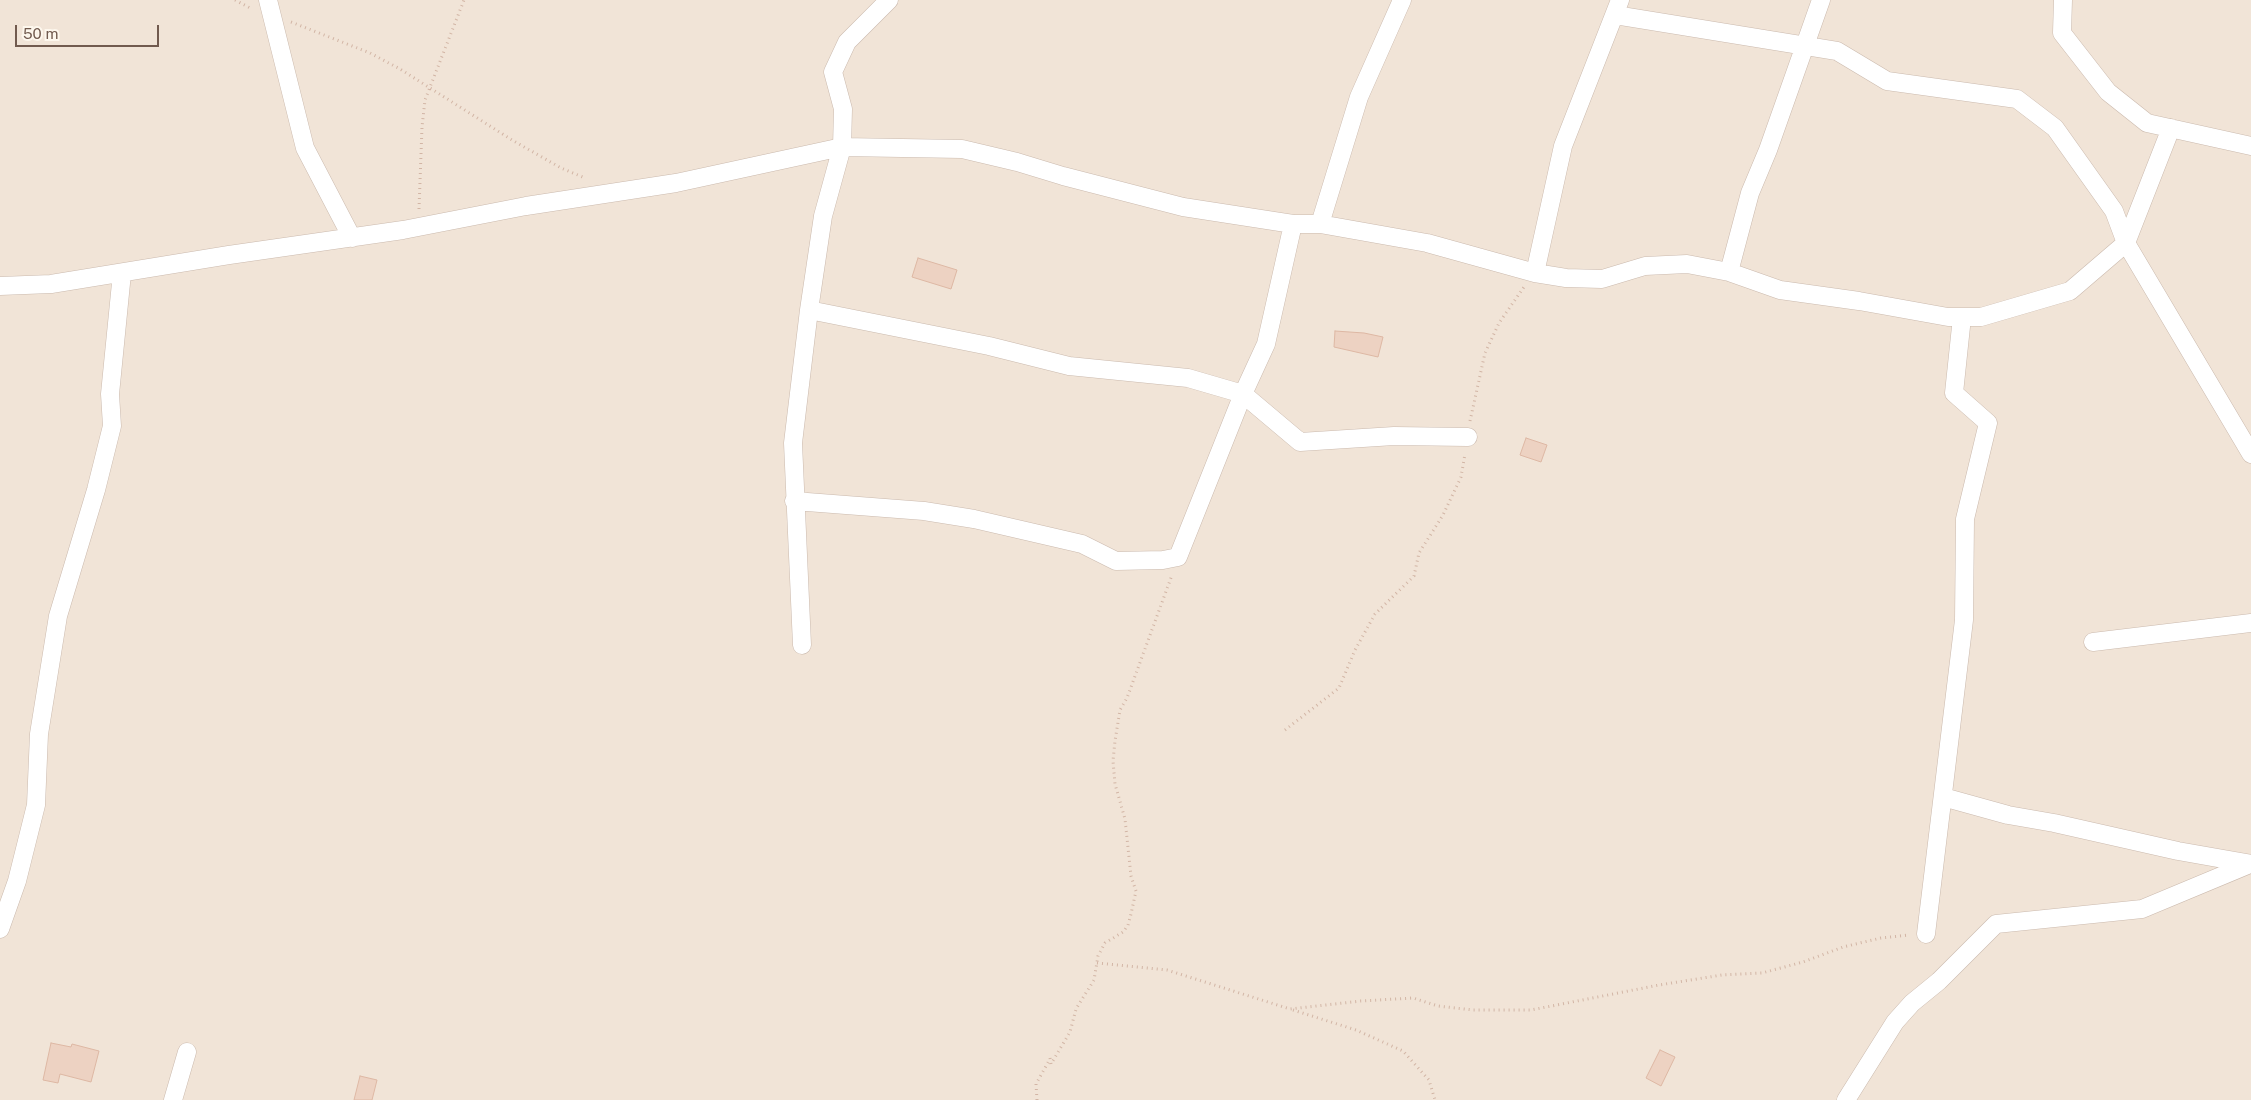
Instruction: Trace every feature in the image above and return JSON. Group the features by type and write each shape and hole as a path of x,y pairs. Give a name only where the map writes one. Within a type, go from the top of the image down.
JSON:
{"street":[{"path":"802,645 794,501 793,444 809,310 823,216 842,147 843,109 833,72 847,42 889,0"},
{"path":"1320,224 1360,97 1402,0"},
{"path":"1729,272 1750,193 1821,0"},
{"path":"2062,0 2062,33 2108,92 2147,123 2251,146"},
{"path":"270,7 305,148 352,238"},
{"path":"1535,272 1563,146 1617,7 1837,51 1887,81 2017,99 2055,128 2114,211 2126,243 2251,454"},
{"path":"0,286 51,284 419,227 526,206 676,183 842,147 962,149 1183,207 1293,224 1320,224 1427,243 1535,272 1566,278 1602,279 1645,266 1687,264 1729,272 1780,290 1859,301 1948,317 1981,317 2070,291 2126,243 2171,128"},
{"path":"794,501 924,511 974,519 1082,544 1116,561 1164,560 1178,557 1242,394 1266,344 1293,224"},
{"path":"0,929 16,880 36,805 39,734 58,616 96,490 112,426 110,394 122,273"},
{"path":"809,310 989,346 1069,366 1188,378 1242,394 1300,442 1394,436 1468,437"},
{"path":"1926,934 1964,620 1965,519 1988,422 1954,393 1962,317"},
{"path":"2093,642 2251,623"},
{"path":"1943,797 2008,815 2054,823 2178,851 2250,864"},
{"path":"1846,1100 1895,1022 1912,1003 1939,981 1996,924 2142,909 2250,864"},
{"path":"173,1100 187,1052"}],"path":[{"path":"235,0 252,9 270,7 370,53 400,69 561,168 619,192"},
{"path":"419,227 422,127 425,100 464,0"},
{"path":"1284,730 1338,688 1374,614 1414,576 1418,553 1444,515 1461,477 1473,400 1485,353 1499,323 1535,272"},
{"path":"1037,1100 1036,1084 1050,1058 1051,1064 1070,1032 1076,1009 1094,980 1098,956 1105,943 1123,932 1128,925 1136,891 1131,876 1125,820 1115,784 1113,761 1118,718 1178,557"},
{"path":"1290,1009 1361,1001 1413,998 1438,1006 1473,1010 1531,1010 1659,985 1722,975 1762,973 1803,962 1843,947 1881,938 1926,934"},
{"path":"1097,963 1167,970 1356,1030 1403,1051 1430,1080 1435,1100"}],"shaded area":[{"path":"0,0 2251,0 2251,1100 0,1100"}],"building":[{"path":"918,258 957,270 951,289 912,277"},
{"path":"1335,331 1364,333 1383,337 1378,357 1334,347"},
{"path":"1526,438 1547,445 1541,462 1520,455"},
{"path":"51,1043 71,1047 72,1044 99,1051 91,1082 60,1074 58,1083 43,1080"},
{"path":"1660,1050 1675,1057 1661,1086 1646,1078"},
{"path":"360,1076 377,1080 372,1100 354,1100"}]}
